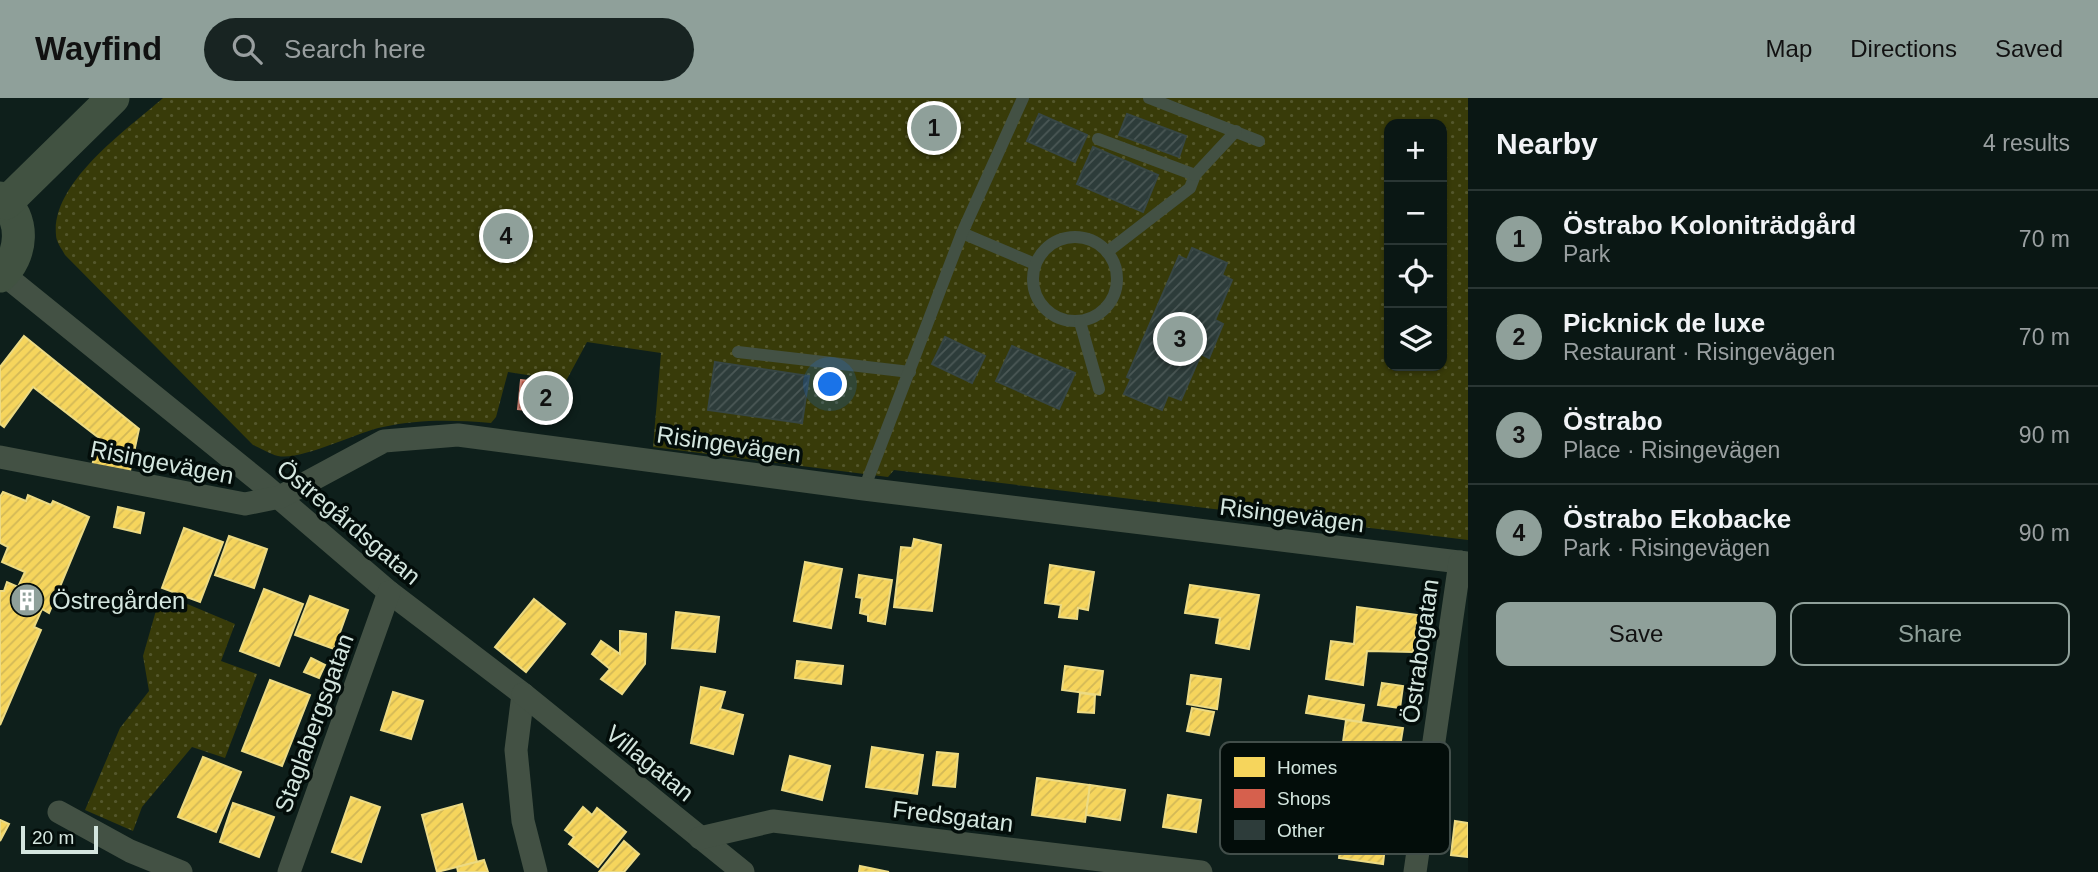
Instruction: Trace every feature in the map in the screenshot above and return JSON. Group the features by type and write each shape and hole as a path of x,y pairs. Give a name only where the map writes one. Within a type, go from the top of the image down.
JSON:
{"main road":[{"path":"1,275 16,253 19,235 16,220 3,200 113,98"}],"street":[{"name":"Östregårdsgatan","path":"1,275 279,497 388,592 523,694"},
{"name":"Risingevägen","path":"0,457 245,504 279,497 384,441 458,435 1464,562"},
{"name":"Östrabogatan","path":"1436,742 1464,562"},
{"name":"Staglabergsgatan","path":"289,872 388,592"},
{"name":"Villagatan","path":"523,694 743,872"},
{"path":"523,694 516,750 523,821 536,872"},
{"path":"59,812 130,851 181,872"},
{"name":"Fredsgatan","path":"700,838 773,821 1201,872"},
{"name":"Östrabogatan","path":"1415,872 1418,854"}],"lane":[{"path":"864,488 962,233 1023,98"},
{"path":"1149,98 1259,141"},
{"path":"1107,252 1189,188 1195,175 1236,131"},
{"path":"1098,139 1195,175"},
{"path":"962,233 1035,264"},
{"path":"1070,236 1091,240 1107,252 1114,262 1118,280 1113,298 1095,317 1080,321 1060,319 1039,303 1033,288 1035,264 1047,246 1070,236"},
{"path":"1080,321 1100,389"},
{"path":"738,352 910,372"}],"shaded area":[{"path":"163,98 1468,98 1468,540 894,470 888,477 653,447 661,353 587,342 566,381 508,372 496,417 491,423 437,421 396,424 300,454 278,456 253,445 65,255 57,240 58,215 66,196 78,177 112,141"},
{"path":"161,593 235,624 221,661 257,674 225,758 192,747 142,807 133,831 85,810 120,728 149,691 143,656"}],"building: Homes":[{"path":"24,336 139,429 130,471 92,466 99,438 33,387 4,427 0,424 0,367"},
{"name":"Östregården","path":"3,492 26,501 28,495 51,505 53,501 89,517 49,613 42,609 34,627 41,630 0,725 0,591 4,591 7,582 18,587 25,572 2,562 8,547 0,543 0,497"},
{"path":"118,507 144,513 140,533 114,527"},
{"path":"184,528 223,542 200,602 162,588"},
{"path":"229,536 267,549 254,588 215,575"},
{"path":"914,539 941,545 932,611 894,607 901,547 912,548"},
{"path":"805,562 842,569 831,628 794,621"},
{"path":"1050,565 1094,572 1088,610 1078,608 1077,619 1059,617 1061,605 1045,603"},
{"path":"859,575 892,580 885,624 868,621 868,615 860,613 862,598 856,597"},
{"path":"1190,585 1259,595 1249,649 1216,643 1220,618 1185,613"},
{"path":"264,589 303,604 279,666 240,651"},
{"path":"310,596 348,610 334,649 295,635"},
{"path":"534,599 565,624 526,672 495,647"},
{"path":"1357,607 1418,615 1413,652 1367,651 1363,685 1326,679 1331,641 1354,644"},
{"path":"676,612 719,617 715,652 672,648"},
{"path":"620,631 646,634 645,664 622,694 601,679 610,669 592,654 601,641 620,654"},
{"path":"311,658 325,665 319,678 304,672"},
{"path":"797,661 843,666 841,684 795,678"},
{"path":"1065,666 1103,671 1100,695 1062,690"},
{"path":"1191,675 1221,679 1217,709 1187,704"},
{"path":"270,680 310,695 282,766 242,751"},
{"path":"1382,683 1403,686 1400,708 1378,705"},
{"path":"701,687 725,692 720,709 743,715 733,754 691,743"},
{"path":"393,692 423,701 411,739 381,730"},
{"path":"1080,693 1095,695 1094,713 1078,712"},
{"path":"1309,696 1364,705 1361,722 1306,713"},
{"path":"1192,708 1214,712 1209,735 1187,731"},
{"path":"1346,720 1403,728 1401,742 1343,742"},
{"path":"872,747 923,755 917,794 866,787"},
{"path":"937,752 958,754 955,787 933,785"},
{"path":"790,756 830,766 822,800 782,790"},
{"path":"203,757 241,772 216,832 178,817"},
{"path":"1037,778 1090,785 1085,822 1032,815"},
{"path":"1090,785 1125,790 1120,820 1086,815"},
{"path":"1168,795 1201,800 1196,832 1163,827"},
{"path":"351,797 380,807 361,862 332,852"},
{"path":"233,803 274,817 259,857 220,842"},
{"path":"462,804 477,862 437,872 422,815"},
{"path":"583,807 592,815 597,808 626,832 598,867 569,844 574,837 565,830"},
{"path":"0,820 9,824 0,841"},
{"path":"1455,821 1468,823 1468,857 1451,855"},
{"path":"624,841 639,854 624,872 599,872"},
{"path":"1339,854 1384,854 1383,864 1339,858"},
{"path":"484,860 488,872 458,872 457,867"},
{"path":"860,866 889,872 859,872"}],"building: Shops":[{"path":"521,380 562,385 559,413 518,409"}],"building: Other":[{"path":"1039,114 1087,135 1075,162 1027,141"},
{"path":"1127,114 1186,136 1179,157 1119,135"},
{"path":"1093,147 1158,175 1143,212 1077,184"},
{"path":"1192,248 1227,263 1222,275 1232,280 1215,320 1223,324 1209,358 1201,354 1181,400 1168,395 1162,410 1124,394 1131,379 1127,377 1179,256 1187,260"},
{"path":"945,337 985,356 972,383 932,364"},
{"path":"1012,346 1075,373 1059,409 996,381"},
{"path":"715,362 809,376 802,423 708,410"}],"place":[{"name":"Östrabo Koloniträdgård","path":"934,128"},
{"name":"Östrabo Ekobacke","path":"506,236"},
{"name":"Östrabo","path":"1180,339"},
{"name":"Picknick de luxe","path":"546,398"},
{"name":"Östregården","path":"27,600"}]}
